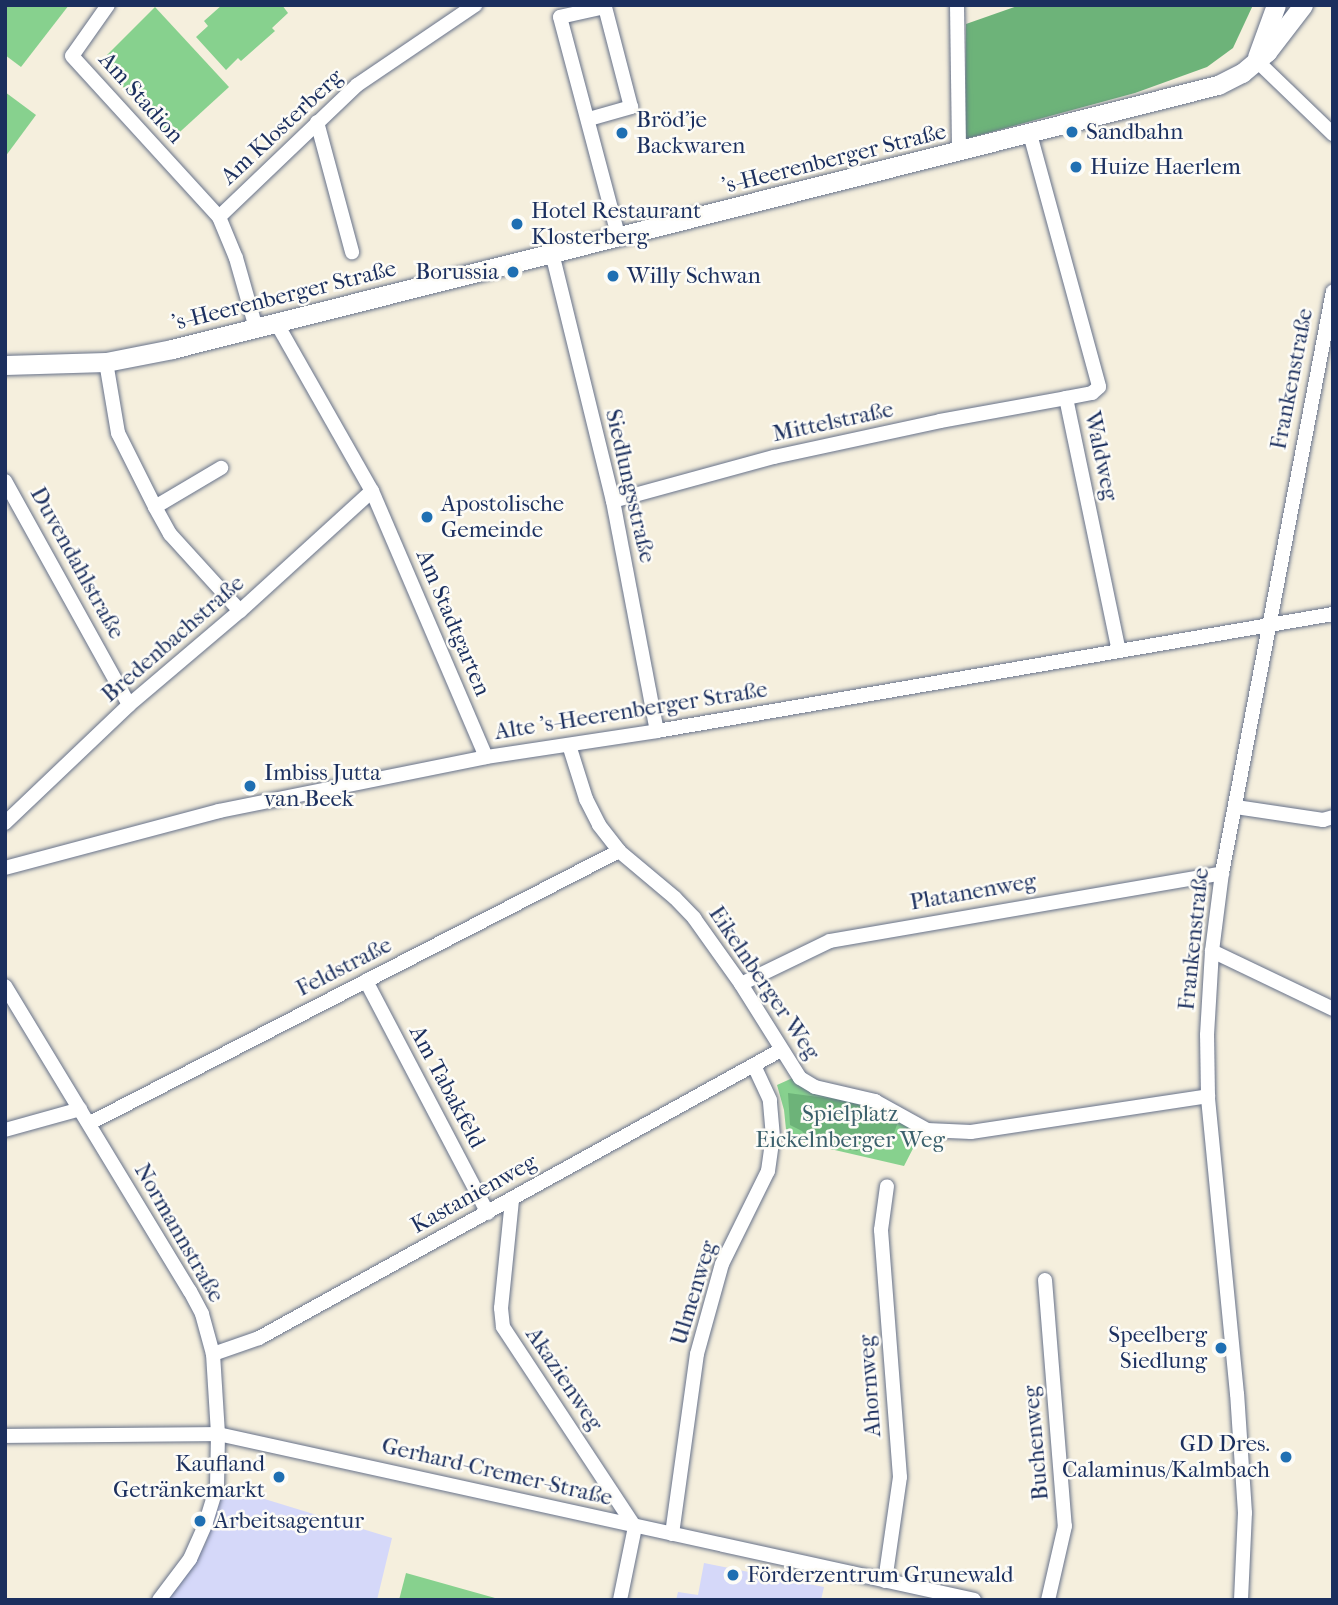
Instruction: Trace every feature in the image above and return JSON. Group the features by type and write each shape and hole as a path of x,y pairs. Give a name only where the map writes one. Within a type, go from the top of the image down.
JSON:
{"street":[{"name":"Am Stadion","path":"108,5 72,56 219,217"},
{"name":"Am Klosterberg","path":"256,328 236,258 219,217 357,85 475,5"},
{"path":"957,5 959,153"},
{"path":"1276,5 1256,61 1333,134"},
{"name":"'s-Heerenberger Straße","path":"5,365 106,362 277,324 959,153 1218,85 1241,73 1256,61 1279,38 1303,5"},
{"path":"589,118 631,107 605,7 560,18 589,118 619,238"},
{"path":"317,122 352,252"},
{"name":"Waldweg","path":"1030,134 1099,387 1092,393 1066,398 1119,651"},
{"name":"Siedlungsstraße","path":"552,253 613,501 657,731"},
{"name":"Frankenstraße","path":"1241,1600 1245,1513 1237,1394 1208,1096 1207,1035 1212,951 1222,873 1333,291"},
{"name":"Am Stadtgarten","path":"277,324 372,491 486,757"},
{"path":"106,362 118,433 155,507 170,534 240,611"},
{"name":"Mittelstraße","path":"613,501 774,457 940,421 1066,398"},
{"path":"155,507 221,468"},
{"name":"Duvendahlstraße","path":"5,481 129,705"},
{"name":"Bredenbachstraße","path":"5,823 129,705 240,611 372,491"},
{"name":"Alte 's-Heerenberger Straße","path":"5,869 219,811 486,757 657,731 1119,651 1269,622 1333,614"},
{"name":"Eikelnberger Weg","path":"569,745 586,799 599,825 619,851 675,898 694,918 741,984 800,1077 815,1087 875,1101 928,1130 971,1132 1208,1096"},
{"path":"1236,807 1323,820 1333,817"},
{"name":"Feldstraße","path":"90,1123 619,851"},
{"name":"Platanenweg","path":"741,984 830,942 1222,873"},
{"path":"1212,951 1333,1009"},
{"name":"Am Tabakfeld","path":"366,981 488,1213"},
{"name":"Normannstraße","path":"5,986 90,1123 202,1314 212,1354 218,1434 217,1486 206,1523 190,1559 159,1600"},
{"path":"754,1066 781,1049"},
{"name":"Kastanienweg","path":"212,1354 259,1338 754,1066"},
{"name":"Ulmenweg","path":"672,1534 697,1354 722,1264 768,1171 773,1138 770,1100 754,1066"},
{"path":"5,1130 80,1109"},
{"name":"Ahornweg","path":"885,1581 900,1477 881,1230 887,1186"},
{"name":"Akazienweg","path":"512,1200 501,1308 503,1328 635,1527"},
{"name":"Buchenweg","path":"1045,1280 1065,1527 1048,1600"},
{"name":"Gerhard-Cremer-Straße","path":"5,1436 218,1434 974,1600"},
{"path":"620,1600 635,1527"}],"shaded area":[{"path":"225,1487 392,1538 377,1600 168,1600 205,1545"},
{"name":"Förderzentrum Grunewald","path":"704,1563 824,1587 821,1600 676,1600 678,1592 698,1595"}],"green space":[{"path":"5,5 69,5 21,67 5,55"},
{"path":"222,5 282,5 288,13 272,28 275,31 241,61 238,58 226,70 196,37 208,26 204,21"},
{"path":"1020,5 1253,5 1233,48 1207,67 1135,93 965,139 966,24"},
{"path":"155,7 229,87 170,141 105,66 107,55"},
{"path":"5,92 36,115 5,157"},
{"name":"Spielplatz Eickelnberger Weg","path":"797,1076 814,1094 854,1100 886,1111 921,1133 904,1166 787,1139 784,1110 777,1085"},
{"path":"788,1093 856,1102 898,1122 894,1133 872,1140 857,1151 824,1144 808,1139 802,1131 790,1125"},
{"path":"406,1573 495,1598 495,1600 399,1600"}],"place":[{"name":"Sandbahn","path":"1072,132"},
{"name":"Bröd'je Backwaren","path":"622,133"},
{"name":"Huize Haerlem","path":"1076,167"},
{"name":"Hotel Restaurant Klosterberg","path":"517,224"},
{"name":"Borussia","path":"513,272"},
{"name":"Willy Schwan","path":"613,276"},
{"name":"Apostolische Gemeinde","path":"427,517"},
{"name":"Imbiss Jutta van Beek","path":"250,786"},
{"name":"Speelberg Siedlung","path":"1221,1348"},
{"name":"GD Dres. Calaminus/Kalmbach","path":"1286,1457"},
{"name":"Kaufland Getränkemarkt","path":"279,1477"},
{"name":"Arbeitsagentur","path":"200,1521"},
{"name":"Förderzentrum Grunewald","path":"733,1575"}]}
